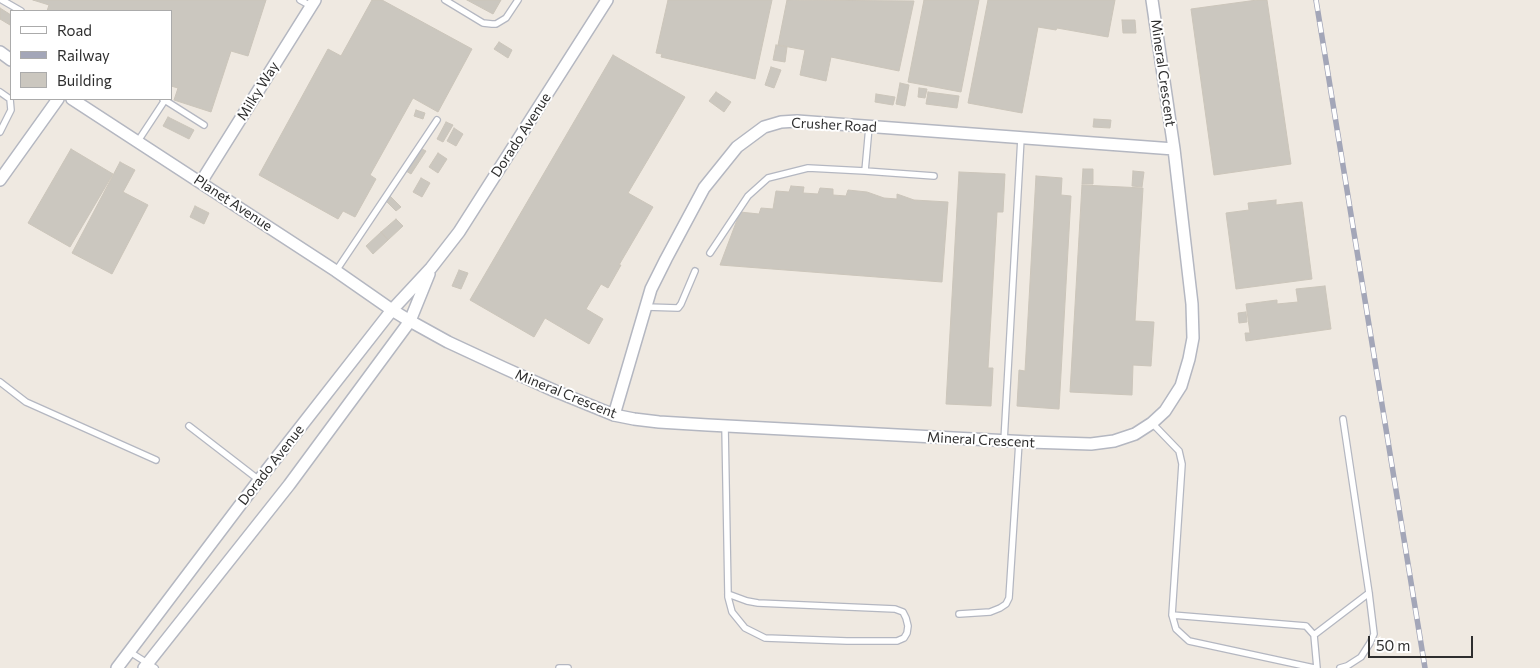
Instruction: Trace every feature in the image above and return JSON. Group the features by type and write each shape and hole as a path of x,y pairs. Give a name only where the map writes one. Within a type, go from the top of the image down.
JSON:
{"street":[{"name":"Dorado Avenue","path":"122,667 130,652 259,480 392,310 431,268 459,232 607,0"},
{"name":"Mineral Crescent","path":"392,310 448,342 512,372 614,415 634,419 724,426 1019,442 1091,444 1114,441 1135,434 1152,423 1165,411 1181,386 1193,338 1192,304 1174,149 1152,0"},
{"name":"Milky Way","path":"201,182 313,3"},
{"path":"0,180 57,100"},
{"name":"Planet Avenue","path":"74,100 336,271 392,310"},
{"name":"Crusher Road","path":"614,415 651,289 704,188 738,147 764,127 781,122 797,121 1174,149"},
{"name":"Dorado Avenue","path":"149,666 289,486 410,321 431,268"}],"lane":[{"path":"2,0 20,10"},
{"path":"300,0 313,3"},
{"path":"445,0 483,23 496,24 506,18 518,0"},
{"path":"0,132 11,110 10,100"},
{"path":"138,141 163,100"},
{"path":"166,100 204,125"},
{"path":"336,271 437,120"},
{"path":"866,171 869,127"},
{"path":"1004,441 1021,138"},
{"path":"710,253 748,196 768,178 808,168 934,176"},
{"path":"646,306 678,308 695,271"},
{"path":"0,382 26,402 156,460"},
{"path":"1340,668 1361,657 1374,634 1370,593 1343,419"},
{"path":"1152,423 1179,451 1182,464 1172,615 1176,629 1189,641 1316,668 1314,635 1306,626 1172,615"},
{"path":"189,426 259,480"},
{"path":"724,426 728,594 732,612 745,628 765,638 847,642 897,641 904,638 907,633 906,618 903,612 895,609 772,604 747,601 728,594"},
{"path":"959,614 990,612 1006,604 1009,598 1019,442"},
{"path":"1314,635 1370,593"},
{"path":"130,652 149,666"},
{"path":"559,668 568,668"}],"building":[{"path":"33,0 266,0 248,56 231,51 211,112 174,100 178,88 172,86 172,10 47,10 49,5"},
{"path":"372,0 382,0 472,49 438,112 413,98 370,175 376,179 355,217 343,211 338,219 259,175 328,49 341,56"},
{"path":"467,0 501,0 493,14"},
{"path":"668,0 772,0 755,79 661,57 662,54 656,53"},
{"path":"787,0 914,1 899,71 831,57 826,81 800,75 805,50 778,45"},
{"path":"924,0 979,0 961,92 908,82"},
{"path":"988,0 1115,0 1108,37 1057,28 1056,30 1038,27 1022,113 968,103"},
{"path":"1267,0 1291,164 1214,175 1191,9"},
{"path":"0,8 10,14 10,25 0,19"},
{"path":"1122,20 1135,20 1136,33 1123,33"},
{"path":"499,42 512,50 508,58 494,49"},
{"path":"776,45 787,47 785,62 773,60"},
{"path":"613,55 685,97 628,193 653,207 619,265 621,265 608,288 601,284 586,309 603,319 589,344 545,318 534,337 470,300"},
{"path":"771,67 781,70 774,88 765,85"},
{"path":"900,83 909,85 905,106 896,104"},
{"path":"919,88 927,89 925,98 918,97"},
{"path":"716,92 731,102 724,112 709,101"},
{"path":"928,92 959,96 957,108 926,104"},
{"path":"876,94 895,97 893,105 875,102"},
{"path":"416,110 425,113 423,119 414,116"},
{"path":"168,117 194,130 189,139 163,126"},
{"path":"1094,119 1111,120 1110,128 1093,127"},
{"path":"446,122 453,125 443,142 437,139"},
{"path":"454,128 463,134 456,146 447,141"},
{"path":"420,148 426,151 411,174 406,171"},
{"path":"71,149 113,174 70,247 28,223"},
{"path":"438,153 447,159 438,173 429,167"},
{"path":"120,162 135,170 123,192 148,205 112,274 72,253"},
{"path":"1083,169 1093,169 1093,184 1082,184"},
{"path":"1133,171 1144,172 1142,187 1132,186"},
{"path":"959,172 1005,174 1003,212 997,212 988,368 993,368 991,406 946,404"},
{"path":"1036,176 1062,178 1061,195 1071,196 1059,409 1017,406 1019,370 1025,371"},
{"path":"421,178 430,183 422,197 413,192"},
{"path":"1082,185 1143,188 1135,321 1154,322 1151,366 1133,365 1132,395 1070,392"},
{"path":"791,186 804,187 803,193 818,194 820,188 833,189 833,195 846,196 848,190 867,192 884,198 897,199 897,194 914,200 948,202 942,282 720,265 740,212 759,214 761,208 773,209 776,191 789,192"},
{"path":"389,195 401,207 396,211 384,199"},
{"path":"1276,200 1276,205 1302,202 1312,279 1236,289 1226,213 1249,210 1248,203"},
{"path":"195,206 209,213 204,224 190,217"},
{"path":"396,219 403,226 388,240 381,232"},
{"path":"381,232 388,240 373,254 366,246"},
{"path":"459,270 468,273 461,289 452,286"},
{"path":"1325,286 1331,329 1246,341 1245,333 1250,333 1246,304 1277,300 1277,304 1298,302 1296,289"},
{"path":"1246,312 1247,322 1239,323 1238,313"}],"railway":[{"path":"1316,0 1425,668"}]}
